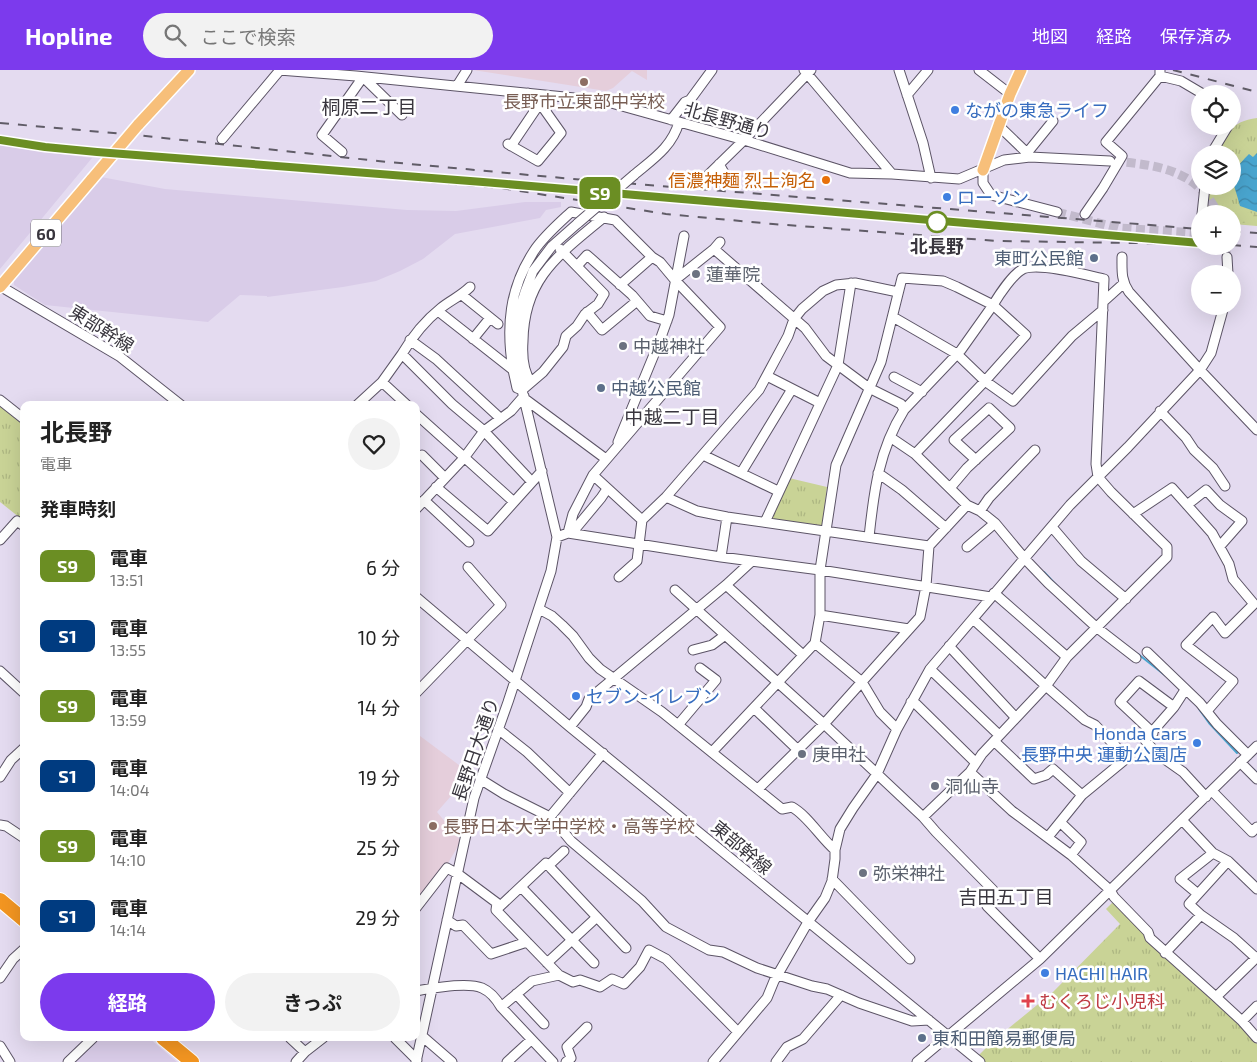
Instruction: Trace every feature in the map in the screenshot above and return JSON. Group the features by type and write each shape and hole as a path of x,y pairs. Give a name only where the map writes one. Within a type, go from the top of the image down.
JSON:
{"highway":[{"path":"0,900 20,914"},
{"path":"167,1041 192,1062"}],"main road":[{"name":"60","path":"0,278 136,124 179,70"},
{"name":"60","path":"136,124 189,70"},
{"path":"983,170 1010,94 1021,70"},
{"name":"60","path":"0,286 90,177"}],"street":[{"path":"222,139 280,70"},
{"name":"北長野通り","path":"280,70 363,76 604,101 744,140 850,173 959,179 1004,160 1030,157 1110,161"},
{"path":"457,86 467,70"},
{"path":"607,488 576,528 569,529 556,537 524,395 516,344 518,318 524,292 533,271 542,257 669,144 675,135 675,121 685,102 690,100 712,70"},
{"path":"900,70 923,143 931,178"},
{"path":"907,95 928,70"},
{"path":"979,70 1010,94"},
{"path":"699,184 744,140 808,71 892,174"},
{"path":"1085,214 1122,156 1106,142 1160,73 1181,80 1191,86"},
{"path":"342,152 322,135 363,76 402,115"},
{"path":"528,93 534,103 544,109 562,133 538,161 510,145 538,106"},
{"path":"998,126 1027,153 1053,121"},
{"path":"720,164 724,172 723,183"},
{"path":"983,170 983,183 990,195 1057,212"},
{"path":"569,529 573,514 593,475 720,327 660,262 652,257 615,220 571,212 534,251 525,266 514,292 509,343 512,370 517,388 524,395 606,459"},
{"path":"531,382 527,377 523,338 525,317 539,279 561,251 604,217"},
{"path":"618,442 660,340 674,293 684,236"},
{"path":"675,280 717,246 813,337 826,356 869,388 901,404 904,410"},
{"path":"470,542 420,502 464,458 484,431 511,411 524,395 531,382 543,372 562,347 566,336 577,326 587,312 598,304 604,294 561,251"},
{"path":"576,266 587,255 637,301 650,316 666,321"},
{"path":"620,285 652,257"},
{"path":"1122,257 1123,284 1129,292 1257,430"},
{"path":"1227,257 1227,265"},
{"path":"869,537 878,473 891,431 904,410 957,354 1006,286 1022,270 1032,267 1063,270 1104,279 1096,464 1098,477 1167,548 1167,557 1067,657 1046,686 975,762 970,772 923,817"},
{"path":"712,752 815,642 820,616 820,570 836,465 881,362 902,278 943,281 957,286 993,305 1026,335 915,454"},
{"path":"765,522 838,365 851,283"},
{"path":"619,577 637,561 642,520 666,497 759,390 794,319 802,309 830,286 851,283 898,292"},
{"path":"893,317 957,354 985,381 1014,402 1072,336 1123,284"},
{"name":"東部幹線","path":"0,286 119,356 176,401"},
{"path":"365,401 382,382 410,340 438,311 462,295 470,286"},
{"path":"462,295 498,324"},
{"path":"587,312 602,330 637,301"},
{"path":"438,311 512,370"},
{"path":"712,1062 767,998 808,922 825,898 832,879 835,850 840,829 877,774 897,729 930,669 1077,498 1200,370 1211,354 1222,315"},
{"path":"473,339 490,318"},
{"path":"410,340 436,359 500,418"},
{"path":"402,354 452,404 484,431 532,482"},
{"path":"766,376 820,403"},
{"path":"894,377 922,392"},
{"path":"382,382 403,401"},
{"path":"741,473 792,389"},
{"path":"0,400 20,416"},
{"path":"950,488 1010,428 989,408 954,440 976,460"},
{"path":"1160,411 1186,438 1194,450 1213,468 1225,486"},
{"path":"420,418 514,502"},
{"path":"890,437 915,454 967,505 980,511 995,523 1025,559 1061,596 1136,658"},
{"path":"980,511 989,498 1035,450"},
{"path":"422,455 445,478"},
{"path":"703,455 778,491"},
{"path":"436,487 488,531 542,471"},
{"path":"878,473 908,495 946,528"},
{"path":"593,475 642,520"},
{"path":"1133,514 1172,488 1212,533 1229,564 1233,579 1254,604 1254,612 1225,633 1213,617 1186,645 1234,681 1207,711"},
{"path":"1186,505 1206,490 1220,505 1242,521 1220,546"},
{"path":"666,497 697,510 727,517 929,546"},
{"path":"758,789 824,724 920,617 926,586 929,546 967,505"},
{"path":"721,557 727,517"},
{"path":"0,540 17,521 20,523"},
{"path":"967,547 995,523"},
{"path":"1052,527 1082,561 1126,599"},
{"path":"569,529 639,544 721,557 992,595 1067,657"},
{"name":"長野日大通り","path":"416,1061 470,813 551,571 556,537"},
{"path":"570,727 586,707 589,698 726,585 752,561"},
{"path":"420,689 502,605 468,567"},
{"path":"726,585 803,655"},
{"path":"675,590 824,724 923,817 993,890 994,895 987,906 1040,959"},
{"name":"東部幹線","path":"420,600 570,727 980,1062"},
{"path":"539,609 552,616 562,625 600,669 678,725 782,809 792,807 798,811 835,850"},
{"path":"820,616 909,630"},
{"path":"973,619 1085,720 1095,725 1127,758 1082,796 1048,836"},
{"path":"693,650 712,645 724,636"},
{"path":"815,642 862,682 880,712 897,729"},
{"path":"949,646 1016,718"},
{"path":"1147,652 1207,711 1217,724 1248,755"},
{"path":"678,725 716,680 700,668"},
{"path":"930,669 1034,779 1046,775 1053,769 1082,796"},
{"path":"0,672 20,690"},
{"path":"1153,733 1120,702 1139,681 1174,707"},
{"path":"1186,690 1153,733 1145,740 1156,753 1184,772 1252,832 1257,828"},
{"path":"911,702 916,704 975,762"},
{"path":"754,708 798,750"},
{"path":"498,729 527,752 570,793"},
{"path":"917,1062 1040,959 1257,746"},
{"path":"0,777 11,760 20,752"},
{"path":"550,818 603,753"},
{"path":"1240,762 1257,779"},
{"path":"970,772 1012,811 1071,854 1110,890 1114,897 1165,953 1242,1021 1257,1038"},
{"path":"480,779 550,818 571,842 642,901 666,927 709,950 723,952 757,968 827,989 912,1021 929,1020"},
{"path":"1182,820 1213,853 1228,860 1257,889"},
{"path":"1060,822 1081,842 1071,854"},
{"path":"0,825 6,826 20,835"},
{"path":"548,866 564,851"},
{"path":"1198,894 1180,879 1213,853"},
{"path":"1216,997 1256,957 1234,938 1201,915 1190,904 1228,860"},
{"path":"496,910 546,863 626,948"},
{"path":"420,903 447,868 497,903 496,910"},
{"path":"832,879 910,959"},
{"path":"521,887 594,963"},
{"path":"496,910 547,963 559,974 573,982 580,980 600,987 612,979 624,984 640,967 649,950 666,959 738,1032"},
{"path":"1165,953 1201,915"},
{"path":"547,963 597,917"},
{"path":"448,920 456,926 463,925 491,954 527,942"},
{"path":"0,978 13,958 20,952"},
{"path":"501,1007 532,981 559,974"},
{"path":"420,990 473,986 483,989 497,999 501,1007 553,1062"},
{"path":"516,994 544,1024"},
{"path":"776,1062 787,1047 803,1039 841,995"},
{"path":"1242,1021 1257,1008"},
{"path":"566,1062 571,1058 567,1047 586,1027"},
{"path":"422,1036 452,1062"},
{"path":"507,1062 531,1040"},
{"path":"68,1062 90,1041"},
{"path":"293,1041 305,1052"},
{"path":"296,1062 305,1052 320,1041"},
{"path":"398,1041 416,1061"},
{"path":"0,1046 10,1062"}],"shaded area":[{"name":"長野市立東部中学校","path":"473,70 647,70 647,80 632,71 613,88 606,91"},
{"path":"0,145 92,158 0,269"},
{"path":"101,177 165,189 407,210 456,211 525,202 561,202 561,207 546,210 540,218 455,234 423,259 376,281 267,297 240,295 208,322 45,305 14,285 14,278"},
{"name":"長野日本大学中学校・高等学校","path":"420,736 467,771 451,796 437,812 461,841 437,882 420,897"},
{"path":"95,1041 152,1041 177,1062 71,1062 86,1047"}],"green space":[{"path":"1257,118 1257,226 1241,225 1241,205 1206,205 1207,195 1241,195 1241,145 1219,145 1225,135 1241,135 1241,122"},
{"path":"1244,211 1257,215 1257,224 1241,223 1241,213"},
{"path":"0,406 20,422 20,518 0,502"},
{"path":"789,478 827,487 822,527 771,520 770,517"},
{"path":"1114,901 1239,1021 1257,1044 1257,1062 972,1062 993,1041 1053,992 1120,924 1106,909"}],"water":[{"path":"1257,153 1257,212 1241,206 1237,195 1241,195 1241,162 1249,154 1253,157"}],"waterway":[{"path":"1044,572 1058,587"},
{"path":"1138,654 1166,676"},
{"path":"1199,709 1209,723 1237,753"},
{"path":"1253,769 1257,773"}],"tunnel":[{"path":"1113,161 1145,165 1174,172 1199,187 1213,205"},
{"path":"1057,212 1118,228 1191,233"}],"railway":[{"path":"1173,70 1257,92"},
{"path":"0,123 573,179 1191,228"},
{"path":"0,143 44,150 501,188 666,214 773,224 998,241 1191,244"},
{"path":"550,188 1131,237"},
{"path":"1241,232 1257,233"},
{"path":"1241,246 1257,247"}],"train":[{"name":"S9","path":"0,140 97,152 483,182 806,211 1191,242"}],"place":[{"name":"長野市立東部中学校","path":"584,82"},
{"name":"ながの東急ライフ","path":"955,110"},
{"name":"信濃神麺 烈士洵名","path":"826,180"},
{"name":"ローソン","path":"947,197"},
{"name":"北長野","path":"937,222"},
{"name":"東町公民館","path":"1094,258"},
{"name":"蓮華院","path":"696,274"},
{"name":"中越神社","path":"623,346"},
{"name":"中越公民館","path":"601,388"},
{"name":"セブン-イレブン","path":"576,696"},
{"name":"Honda Cars 長野中央 運動公園店","path":"1197,743"},
{"name":"庚申社","path":"802,754"},
{"name":"洞仙寺","path":"935,786"},
{"name":"長野日本大学中学校・高等学校","path":"433,826"},
{"name":"弥栄神社","path":"863,873"},
{"name":"HACHI HAIR","path":"1045,973"},
{"name":"むくろじ小児科","path":"1028,1001"},
{"name":"東和田簡易郵便局","path":"922,1038"}],"district":[{"name":"桐原二丁目","path":"369,106"},
{"name":"中越二丁目","path":"672,416"},
{"name":"吉田五丁目","path":"1006,896"}]}
